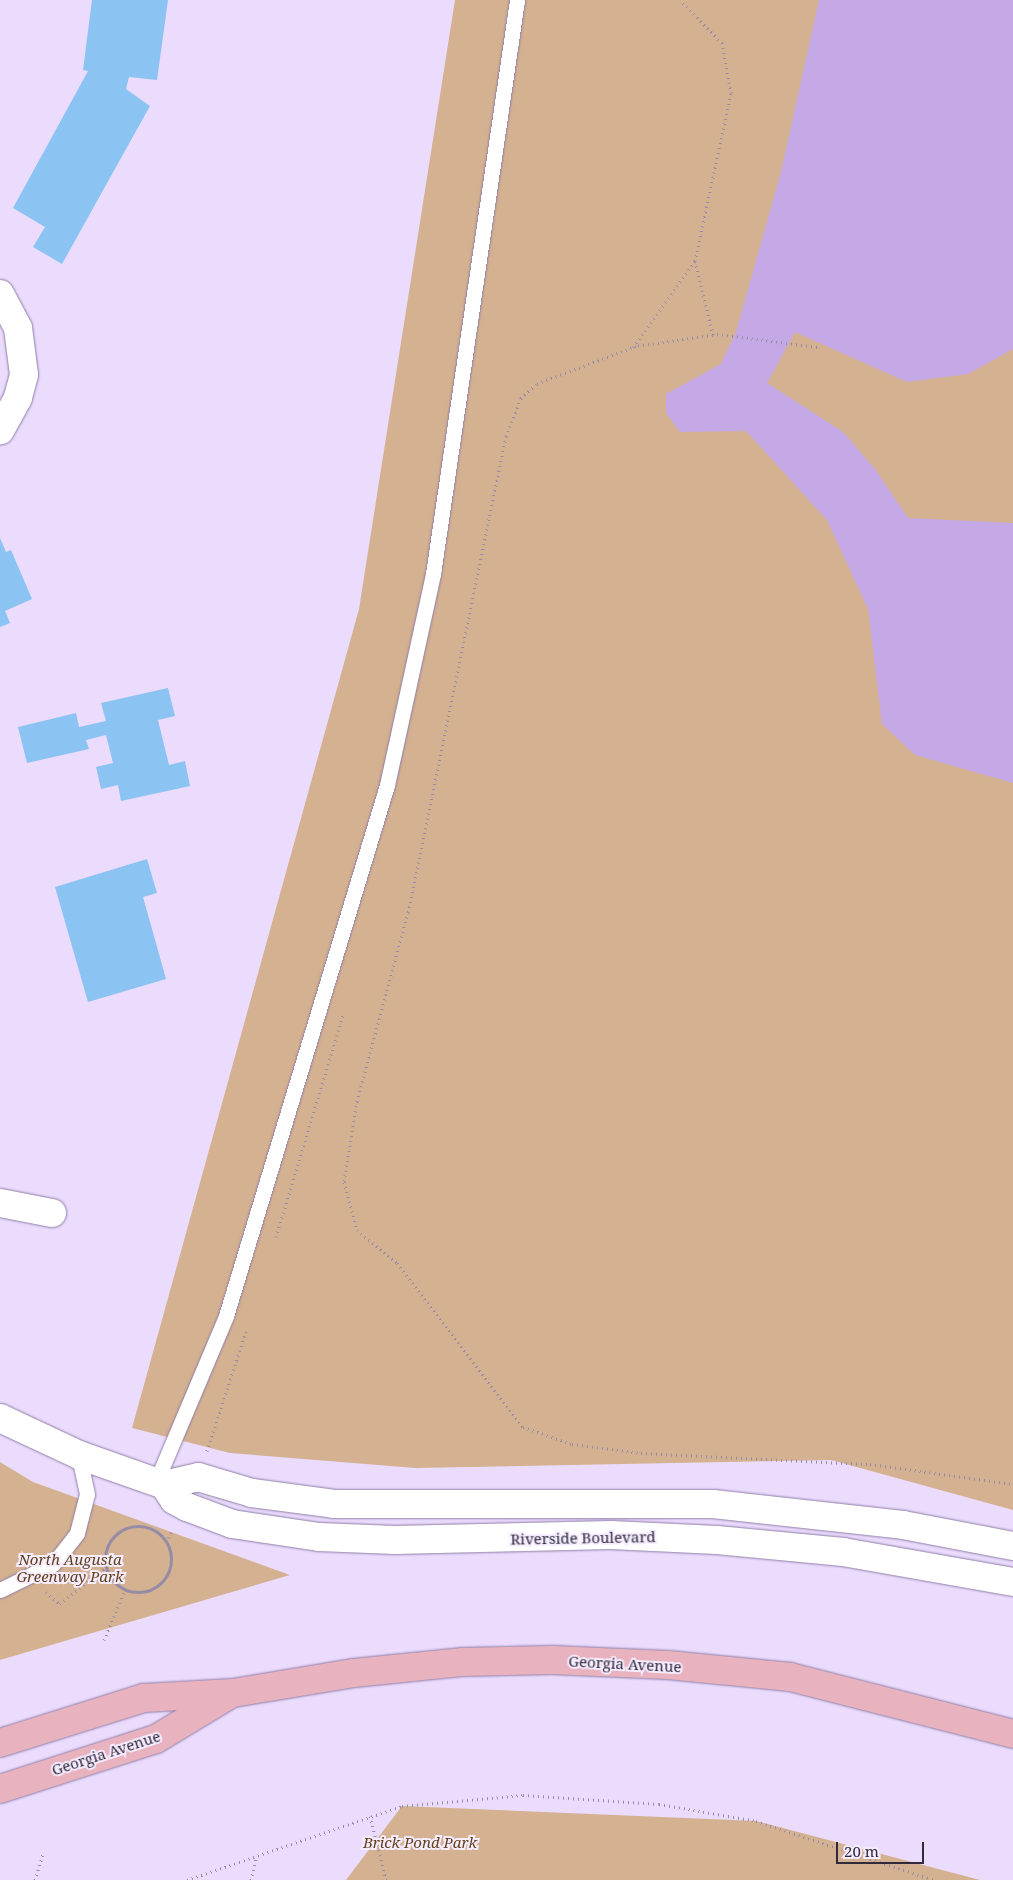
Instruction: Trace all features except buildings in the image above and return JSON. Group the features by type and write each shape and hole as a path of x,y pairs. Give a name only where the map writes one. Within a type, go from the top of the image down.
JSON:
{"main road":[{"name":"Georgia Avenue","path":"0,1743 144,1698 233,1693 354,1673 463,1662 668,1665 790,1677 1013,1734"},
{"name":"Georgia Avenue","path":"0,1789 156,1739 233,1693"}],"street":[{"path":"0,294 18,328 24,376 18,398 0,430"},
{"path":"0,1203 52,1213"},
{"name":"Riverside Boulevard","path":"0,1418 79,1455 160,1484 174,1500 232,1524 319,1537 396,1540 611,1535 717,1540 843,1552 1013,1582"},
{"path":"160,1484 198,1477 252,1493 334,1504 714,1504 903,1525 1013,1546"}],"lane":[{"path":"160,1484 226,1316 387,785 433,574 517,0"},
{"path":"0,1590 53,1564 77,1533 87,1494 79,1455"}],"path":[{"path":"632,348 695,261 731,93 722,43 680,0"},
{"path":"695,261 713,335"},
{"path":"817,347 713,335 632,348 536,384 521,398 506,436 408,912 357,1101 344,1182 357,1230 397,1263 523,1427 572,1444 633,1452 870,1464 1013,1484"},
{"path":"138,1526 159,1534 170,1551 164,1579 145,1592 125,1590 106,1567 106,1552 118,1532 138,1526"},
{"path":"60,1604 106,1567"},
{"path":"104,1640 125,1590"},
{"path":"187,1880 256,1859 370,1816 402,1806 460,1797 523,1795 659,1804 756,1821 933,1880"},
{"path":"370,1816 386,1880"},
{"path":"35,1880 43,1853"},
{"path":"251,1880 256,1859"}],"green space":[{"path":"455,0 1013,0 1013,1510 831,1460 415,1468 230,1453 132,1428 359,609"},
{"name":"North Augusta Greenway Park","path":"0,1462 33,1482 290,1575 0,1660"},
{"name":"Brick Pond Park","path":"402,1806 756,1821 980,1880 346,1880"}],"shaded area":[{"path":"819,0 1013,0 1013,349 968,374 907,382 795,332 767,383 843,432 875,469 908,518 1013,523 1013,783 915,755 882,724 868,609 827,520 746,431 680,432 666,413 666,394 721,364 736,332 781,172"}]}
